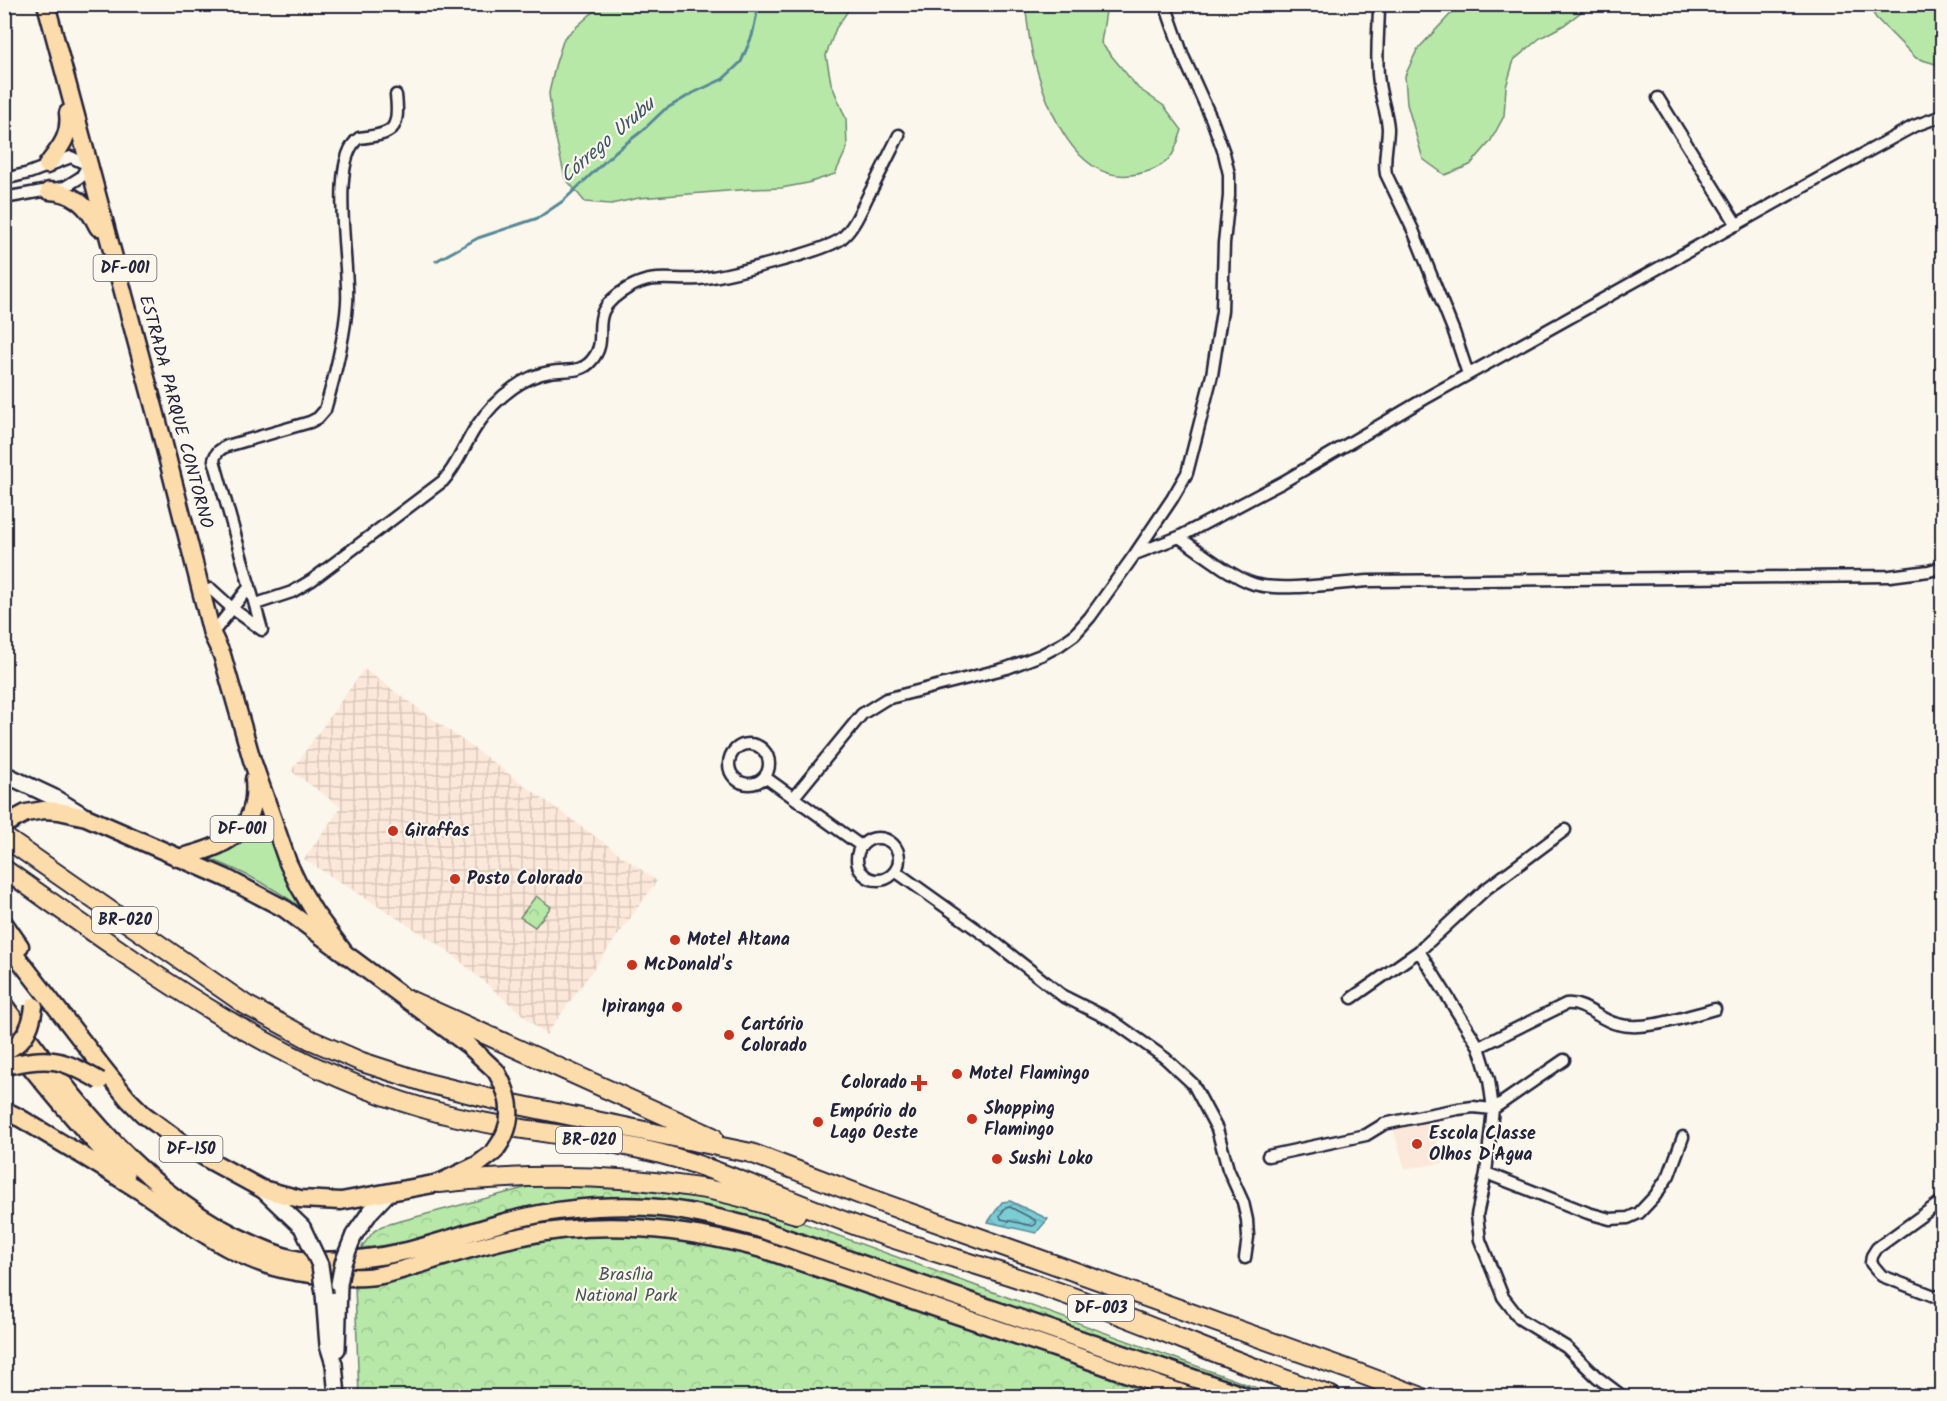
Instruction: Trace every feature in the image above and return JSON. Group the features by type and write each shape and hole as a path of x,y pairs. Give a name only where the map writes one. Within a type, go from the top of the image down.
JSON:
{"highway":[{"name":"BR-020","path":"4,835 246,1005 310,1040 351,1058 427,1083 504,1102 736,1149"},
{"name":"BR-020","path":"4,868 110,943 229,1020 314,1067 361,1087 422,1108 469,1120 601,1142 686,1162 868,1230"},
{"path":"409,1000 658,1111 736,1149"},
{"name":"DF-003","path":"736,1149 1419,1396"},
{"path":"439,1184 536,1177 660,1183 724,1193 809,1218 868,1230"},
{"name":"DF-003","path":"868,1230 1047,1288 1331,1396"}],"main road":[{"name":"ESTRADA PARQUE CONTORNO","path":"49,8 157,384 211,589 216,631"},
{"name":"ESTRADA PARQUE CONTORNO","path":"49,8 88,165 252,760 288,863 299,886 315,913 346,955"},
{"path":"47,165 65,142 69,124 51,44 49,8"},
{"path":"89,143 88,165 93,169 100,184"},
{"path":"41,191 70,195 88,209 113,257"},
{"name":"ESTRADA PARQUE CONTORNO","path":"178,858 208,851 242,830 253,809 255,794 252,760"},
{"path":"4,774 53,797 86,817"},
{"name":"DF-150","path":"4,825 44,810 86,817 226,878 285,909 473,1049 508,1095 510,1114 505,1134 477,1166 439,1184 341,1202 320,1202 261,1189 209,1160 160,1127 128,1099 100,1081 60,1060 41,1059 5,1066"},
{"path":"4,835 30,815 60,818 130,837"},
{"path":"4,923 37,970 50,999"},
{"name":"DF-150","path":"4,940 128,1099"},
{"name":"DF-150","path":"4,1052 14,1047 25,1036 32,1019 34,1006 31,989 21,961"},
{"path":"4,1005 93,1120 152,1180 227,1232 278,1255 311,1261 373,1258 526,1217 620,1206 667,1208 712,1216 758,1228 1245,1396"},
{"path":"4,1033 75,1120 140,1191"},
{"path":"4,1110 140,1191 232,1250 261,1262 296,1272 366,1277 397,1271 519,1236 562,1229 613,1227 672,1230 717,1237 773,1252 1190,1396"},
{"path":"209,1160 268,1184 316,1196 357,1192 434,1176 470,1164 491,1152"},
{"path":"261,1189 302,1227 314,1250 332,1297"},
{"path":"337,1396 328,1345 332,1297 354,1235 371,1210 388,1193"}],"street":[{"path":"794,797 862,714 874,705 886,699 1006,668 1041,655 1074,634 1090,617 1182,483 1192,455 1212,375 1222,311 1224,243 1229,196 1224,153 1183,56 1165,4"},
{"path":"1379,4 1377,66 1387,115 1386,174 1413,230 1454,332 1468,374"},
{"path":"211,589 233,609 262,630 214,460 215,456 227,446 310,422 318,418 325,410 347,302 342,190 346,163 349,151 356,140 384,135 392,129 397,115 396,95"},
{"path":"1658,98 1737,225"},
{"path":"1135,554 1179,537 1283,482 1468,374 1914,126 1942,116"},
{"path":"256,604 292,592 312,580 443,481 453,470 492,406 513,388 539,374 574,370 586,366 597,352 601,314 606,305 627,288 649,279 699,279 718,276 822,248 843,238 861,210 899,135"},
{"path":"4,179 29,173 71,157 88,165 81,177 73,183 4,198"},
{"path":"29,173 41,191"},
{"path":"1179,537 1242,579 1266,587 1369,580 1890,576 1942,567"},
{"path":"216,631 250,586"},
{"path":"765,777 861,846"},
{"path":"1352,998 1419,951 1486,888 1565,830"},
{"path":"875,838 883,838 890,842 896,848 898,856 895,871 889,877 881,879 866,876 860,870 857,862 857,854 861,846 875,838"},
{"path":"895,871 993,940 1063,996 1113,1021 1165,1058 1193,1084 1217,1128 1228,1168 1243,1202 1248,1237 1245,1258"},
{"path":"1419,951 1479,1047 1489,1080 1493,1109 1486,1173 1478,1215 1480,1240 1503,1297 1520,1319 1566,1347 1597,1377 1622,1396"},
{"path":"1479,1047 1572,1003 1618,1025 1634,1026 1714,1009"},
{"path":"1268,1156 1366,1135 1384,1124 1458,1108 1493,1109 1564,1060"},
{"path":"1486,1173 1588,1213 1610,1219 1628,1218 1639,1213 1655,1196 1669,1175 1683,1137"},
{"path":"1942,1201 1876,1248 1872,1256 1872,1263 1882,1276 1942,1299"}],"shaded area":[{"path":"364,669 657,881 546,1035 447,950 304,859 341,807 291,771"},
{"name":"Escola Classe Olhos D'Agua","path":"1429,1117 1443,1163 1405,1169 1392,1125"}],"green space":[{"path":"1460,4 1590,5 1564,25 1540,38 1514,60 1506,87 1504,116 1490,142 1470,165 1445,175 1423,159 1407,104 1405,76 1417,50"},
{"path":"601,5 852,5 836,28 826,55 831,83 846,119 847,148 835,174 808,183 781,188 639,198 611,204 585,202 565,178 552,121 549,93 564,38"},
{"path":"1025,5 1107,5 1101,43 1138,88 1164,106 1182,130 1175,150 1168,160 1159,167 1142,173 1111,174 1094,167 1079,154 1066,138 1056,120 1040,81 1030,42"},
{"path":"1868,5 1942,5 1942,66 1916,58 1876,18"},
{"path":"263,806 287,882 299,906 255,879 208,858 243,839 256,824"},
{"path":"536,896 551,907 535,927 520,917"},
{"name":"Brasília National Park","path":"566,1177 729,1196 1279,1396 359,1396 355,1286 357,1261 363,1245 374,1231 382,1226"}],"water":[{"path":"1010,1201 1048,1219 1036,1233 988,1222 1002,1202"}],"waterway":[{"name":"Córrego Urubu","path":"436,261 478,238 538,218 563,201 664,110 723,79 741,62 762,4"}],"place":[{"name":"Giraffas","path":"393,831"},
{"name":"Posto Colorado","path":"455,879"},
{"name":"Motel Altana","path":"675,940"},
{"name":"McDonald's","path":"632,965"},
{"name":"Ipiranga","path":"677,1007"},
{"name":"Cartório Colorado","path":"729,1035"},
{"name":"Motel Flamingo","path":"957,1074"},
{"name":"Colorado","path":"919,1083"},
{"name":"Shopping Flamingo","path":"972,1119"},
{"name":"Empório do Lago Oeste","path":"818,1122"},
{"name":"Escola Classe Olhos D'Agua","path":"1417,1144"},
{"name":"Sushi Loko","path":"997,1159"}]}
